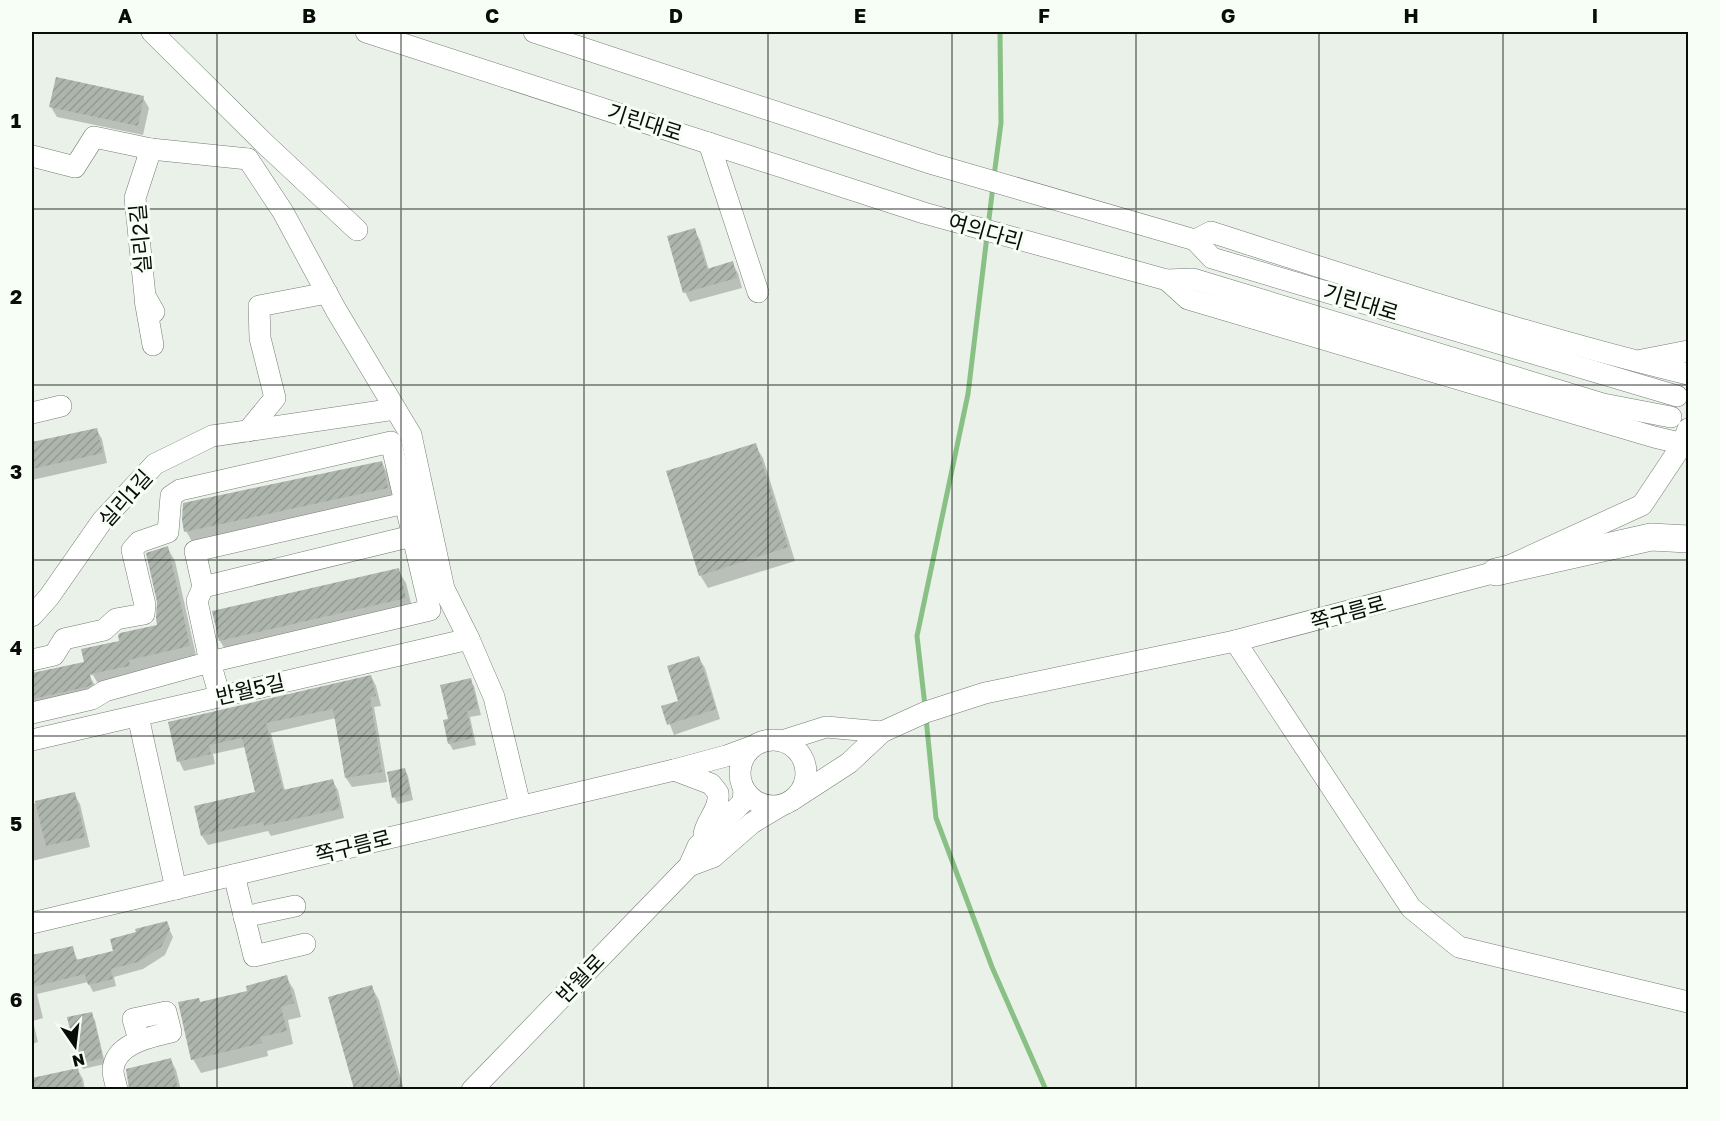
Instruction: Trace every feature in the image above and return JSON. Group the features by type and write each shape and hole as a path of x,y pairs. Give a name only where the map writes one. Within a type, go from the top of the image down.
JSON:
{"main road":[{"path":"1496,573 1651,537 1689,538"}],"street":[{"path":"152,32 264,143 357,230"},
{"name":"기린대로","path":"366,32 924,213"},
{"name":"기린대로","path":"534,32 933,164 1195,240 1212,258 1677,396"},
{"path":"32,156 75,167 94,137 151,149 248,159"},
{"path":"248,159 264,143"},
{"path":"710,143 758,292"},
{"name":"실리2길","path":"151,149 135,198 153,345"},
{"path":"248,159 283,212 327,293 411,435 444,589 494,697 520,805"},
{"name":"여의다리","path":"924,213 1049,248"},
{"path":"1195,240 1211,232 1400,293 1636,362 1689,374"},
{"name":"기린대로","path":"1049,248 1167,280 1193,279 1603,404 1671,417"},
{"path":"1167,280 1188,299 1686,440"},
{"path":"248,431 275,398 260,339 259,306 327,293"},
{"path":"1636,362 1689,351"},
{"path":"32,413 61,406"},
{"name":"실리1길","path":"32,616 50,597 102,521 155,465 212,436 395,409"},
{"name":"쪽구름로","path":"882,732 926,712 972,697 1235,641 1496,573 1642,505 1686,440"},
{"path":"32,660 54,655 64,639 104,630 116,619 144,614 145,605 132,550 139,543 168,532 171,496 180,490 392,442 430,610 210,662 105,691 92,699 32,713"},
{"path":"220,696 196,601 203,587 195,551 405,503"},
{"path":"203,587 412,536"},
{"name":"반월5길","path":"32,740 469,639"},
{"path":"1235,641 1412,908 1459,947 1689,1002"},
{"path":"138,716 176,889"},
{"path":"674,770 726,756 772,740 782,741 826,727 882,732"},
{"path":"689,866 713,857 752,823 849,763 882,732"},
{"path":"674,770 726,771 742,786 751,799 760,804 771,806 787,803 800,793 805,783 806,772 799,752 782,741"},
{"path":"689,866 698,846 743,802 741,761 753,746"},
{"path":"674,770 711,783 718,793 717,806 705,828 703,841"},
{"name":"쪽구름로","path":"32,923 674,770"},
{"name":"반월로","path":"472,1089 689,866"},
{"path":"234,874 254,956 305,944"},
{"path":"244,917 295,906"},
{"path":"117,1089 113,1068 117,1058 139,1040"}],"building":[{"path":"56,77 144,96 138,126 49,107"},
{"path":"695,228 707,269 733,261 737,278 683,293 667,236"},
{"path":"97,428 103,453 32,469 32,442"},
{"path":"756,443 788,547 699,576 666,471"},
{"path":"382,461 388,488 184,532 183,503"},
{"path":"168,546 190,646 129,660 130,666 90,674 92,684 87,687 32,699 32,673 84,662 81,649 119,641 120,633 157,625 157,602 146,553"},
{"path":"399,568 406,598 219,641 212,611"},
{"path":"699,656 716,709 667,725 661,706 678,701 667,666"},
{"path":"371,675 376,696 370,697 382,772 345,778 333,709 266,723 283,790 333,779 340,809 264,826 263,822 201,836 194,806 255,792 242,738 209,745 211,754 177,762 168,722"},
{"path":"471,678 478,708 467,711 473,738 448,744 443,720 448,719 440,685"},
{"path":"405,768 411,794 392,798 387,772"},
{"path":"75,792 85,837 46,846 35,801"},
{"path":"167,921 170,929 161,947 138,962 111,969 113,979 88,985 85,974 32,987 32,955 73,946 76,960 113,951 110,939 136,932 135,929"},
{"path":"287,975 294,1003 281,1007 287,1031 260,1037 262,1043 191,1060 178,1002 199,998 200,1002 247,991 246,986"},
{"path":"372,985 401,1089 354,1089 328,997"},
{"path":"92,1012 103,1058 78,1064 67,1017"},
{"path":"171,1058 178,1089 129,1089 126,1069"},
{"path":"78,1068 83,1089 32,1089 32,1078"}],"waterway":[{"path":"994,176 1001,123 1000,32"},
{"path":"988,227 993,186"},
{"path":"925,706 917,636 968,394 987,236"},
{"path":"926,718 936,818 992,967 1046,1090"}]}
